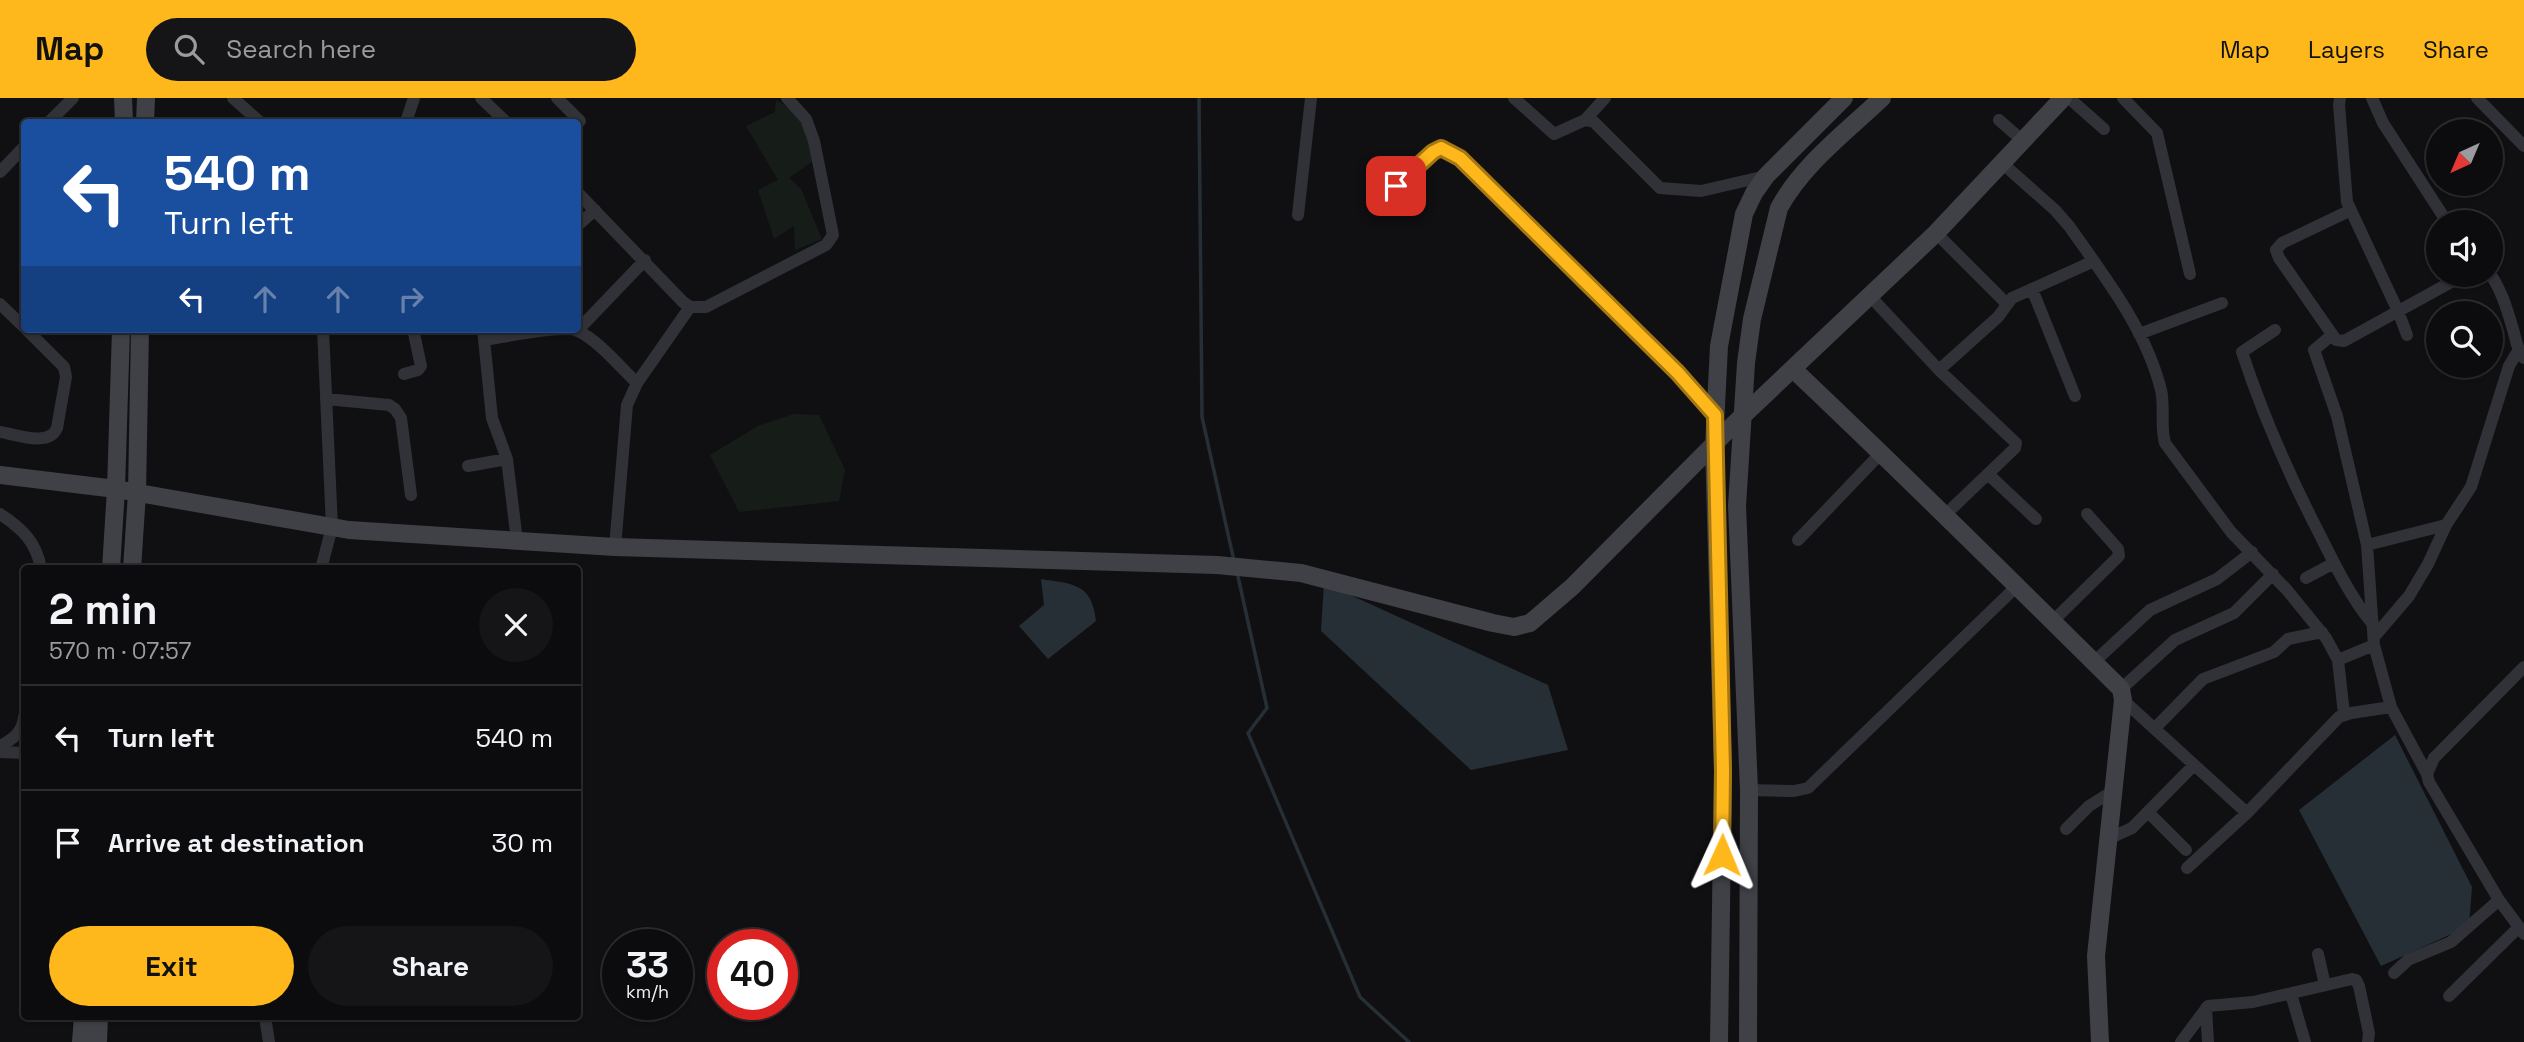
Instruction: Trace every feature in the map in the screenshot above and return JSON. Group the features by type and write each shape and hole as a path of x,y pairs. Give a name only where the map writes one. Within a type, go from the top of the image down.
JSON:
{"street":[{"path":"52,119 73,98"},
{"path":"123,98 124,119"},
{"path":"145,119 146,98"},
{"path":"233,98 257,119"},
{"path":"407,119 414,98"},
{"path":"481,98 503,119"},
{"path":"557,98 578,119"},
{"path":"581,196 690,307 706,307 827,245 830,241 833,228 814,141 806,119 787,98"},
{"path":"1298,215 1311,98"},
{"path":"1514,98 1554,134 1585,120 1605,98"},
{"path":"1719,1042 1723,785 1714,446 1719,346 1744,214 1754,193 1766,176 1844,98"},
{"path":"1748,1042 1749,790 1737,533 1742,418 1752,319 1779,208 1785,196 1812,164 1882,98"},
{"path":"0,475 116,489 332,527 517,541 615,547 1239,566 1301,573 1493,623 1523,626 1540,616 1572,587 1742,418 1936,233 2063,98"},
{"path":"2069,98 2104,129"},
{"path":"2123,98 2157,133 2190,274"},
{"path":"2340,98 2347,202 2407,335"},
{"path":"2372,98 2383,123 2438,210"},
{"path":"2477,98 2524,146"},
{"path":"1585,120 1594,122 1660,188 1701,191 1766,176"},
{"path":"1999,120 2023,141"},
{"path":"1378,203 1433,152 1441,148 1450,151 1677,372 1715,415"},
{"path":"0,172 21,150"},
{"path":"2003,163 2055,210 2094,261 2140,334 2161,392 2162,434 2165,443 2231,532 2273,574 2322,632 2338,660 2344,714"},
{"path":"581,222 595,210"},
{"path":"2351,210 2282,243 2276,250 2278,258 2332,335 2341,342 2442,287"},
{"path":"1936,233 2007,304"},
{"path":"581,327 645,260"},
{"path":"1939,370 1998,317 2012,298 2094,261"},
{"path":"2338,660 2374,641 2409,596 2446,525 2471,487 2509,366 2521,354 2497,287"},
{"path":"2032,289 2074,396"},
{"path":"1870,296 1939,370 2016,443 2015,448 1989,475 1946,514"},
{"path":"2140,334 2222,303"},
{"path":"0,304 21,324"},
{"path":"615,547 627,405 637,383 690,307"},
{"path":"2275,330 2242,352 2277,448 2334,563 2360,609 2371,622"},
{"path":"0,432 47,439 54,435 57,428 66,377 64,367 30,333"},
{"path":"111,565 121,333"},
{"path":"132,565 137,493 140,333"},
{"path":"322,565 332,527 323,333"},
{"path":"404,374 418,370 421,366 414,333"},
{"path":"580,333 637,383"},
{"path":"484,334 492,418 507,459 517,541"},
{"path":"2332,335 2314,351 2337,416 2367,545 2371,622 2391,707 2429,782 2499,900 2522,930 2449,996"},
{"path":"1794,370 1946,514 2016,587 2094,662 2155,729 2247,813"},
{"path":"326,399 389,405 396,409 401,418 411,495"},
{"path":"1798,540 1881,453"},
{"path":"468,466 507,459"},
{"path":"1989,475 2036,519"},
{"path":"0,514 34,543 40,565"},
{"path":"2053,621 2119,556 2118,549 2087,514"},
{"path":"2367,545 2446,525"},
{"path":"2094,662 2150,610 2217,579 2252,552"},
{"path":"2305,578 2334,563"},
{"path":"2100,1042 2096,956 2122,694 2175,640 2234,613 2273,574"},
{"path":"1749,790 1794,791 1808,788 2016,587"},
{"path":"2155,729 2191,688 2203,679 2274,652 2288,639 2322,632"},
{"path":"2427,774 2434,758 2524,667"},
{"path":"2187,868 2247,813 2344,714 2391,707"},
{"path":"0,746 16,737 21,729"},
{"path":"0,752 21,753"},
{"path":"2108,839 2132,828 2194,765"},
{"path":"2067,829 2089,806 2113,790"},
{"path":"2148,812 2186,850"},
{"path":"2394,974 2409,961 2451,943 2499,900"},
{"path":"2318,954 2325,985"},
{"path":"2181,1042 2206,1007 2291,994 2352,978 2356,980 2369,1033 2368,1042"},
{"path":"2291,994 2305,1042"},
{"path":"2206,1007 2208,1042"},
{"path":"81,1042 83,1020"},
{"path":"97,1042 99,1020"},
{"path":"265,1020 269,1042"}],"shaded area":[{"path":"776,100 796,112 809,138 813,161 789,178 801,189 822,239 795,250 794,226 774,239 758,190 778,180 746,126 775,112"},
{"path":"793,414 819,415 845,470 839,501 739,512 710,455 758,426"},
{"path":"1041,579 1071,584 1085,592 1094,608 1096,621 1048,659 1019,626 1044,605"},
{"path":"1324,583 1548,685 1568,750 1471,770 1321,631"},
{"path":"2395,735 2472,887 2469,926 2381,966 2299,810"}],"waterway":[{"path":"1199,98 1202,417 1234,561"},
{"path":"1237,572 1267,708 1248,733 1360,997 1409,1042"}],"route":[{"path":"1396,186 1433,152 1441,148 1460,158 1677,372 1715,415 1723,771 1722,855"}]}
